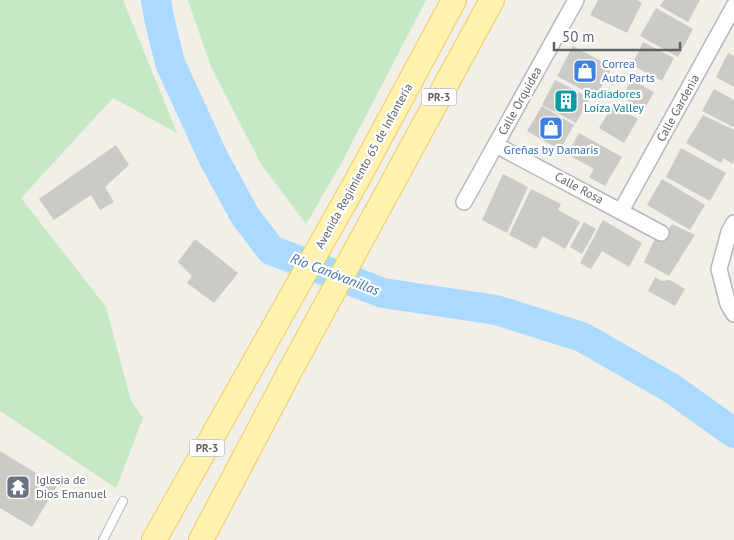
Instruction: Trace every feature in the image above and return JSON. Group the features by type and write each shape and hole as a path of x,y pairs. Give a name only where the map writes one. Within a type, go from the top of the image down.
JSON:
{"main road":[{"name":"Avenida Regimiento 65 de Infantería","path":"154,540 356,182 454,0"},
{"name":"PR-3","path":"201,540 290,371 492,0"}],"street":[{"name":"Calle Orquídea","path":"464,202 576,0"},
{"name":"Calle Gardenia","path":"621,211 734,6"},
{"name":"Calle Rosa","path":"496,145 661,233"},
{"path":"734,224 729,232 719,269 728,304 734,314"}],"lane":[{"path":"103,540 123,501"}],"green space":[{"path":"0,0 123,0 177,133 113,98 21,198 106,307 131,401 143,418 116,488 0,411"},
{"path":"188,0 426,0 342,162 306,224 261,164 211,67"}],"building":[{"path":"598,0 637,0 642,3 627,33 590,15"},
{"path":"664,0 700,0 688,22 660,6"},
{"path":"656,8 693,29 678,57 640,36"},
{"path":"643,42 674,58 662,81 632,65"},
{"name":"Correa Auto Parts","path":"573,46 612,67 596,97 557,76"},
{"path":"728,53 734,56 734,87 716,77"},
{"name":"Radiadores Loiza Valley","path":"555,80 590,98 576,123 542,105"},
{"path":"632,80 654,92 644,110 621,97"},
{"path":"714,89 734,100 733,127 702,111"},
{"path":"613,105 638,119 624,143 599,128"},
{"name":"Greñas by Damaris","path":"542,106 574,125 560,150 527,131"},
{"path":"703,115 734,130 734,161 732,164 724,158 721,163 686,143"},
{"path":"579,133 622,157 605,186 589,177 594,169 567,154"},
{"path":"116,145 129,165 105,187 114,202 100,210 91,195 54,220 39,199"},
{"path":"681,148 726,173 710,201 666,177"},
{"path":"503,174 528,187 507,233 482,220"},
{"path":"662,179 705,205 690,230 647,205"},
{"path":"531,189 561,204 558,210 580,222 565,249 543,236 536,249 509,235"},
{"path":"603,220 642,243 629,267 602,251 591,269 580,263"},
{"path":"584,222 596,229 582,254 570,247"},
{"path":"672,224 695,235 669,276 644,262 656,237 661,240"},
{"path":"195,239 238,273 214,303 187,283 192,276 178,262"},
{"path":"655,277 662,281 670,280 685,289 675,306 648,291"},
{"path":"0,451 57,486 32,527 0,508"}],"waterway":[{"name":"Río Canóvanillas","path":"156,0 170,63 213,157 245,216 271,250 383,293 496,310 582,337 671,388 734,433"}],"place":[{"name":"Correa Auto Parts","path":"585,71"},
{"name":"Radiadores Loiza Valley","path":"566,101"},
{"name":"Greñas by Damaris","path":"551,128"},
{"name":"Iglesia de Dios Emanuel","path":"18,487"}]}
